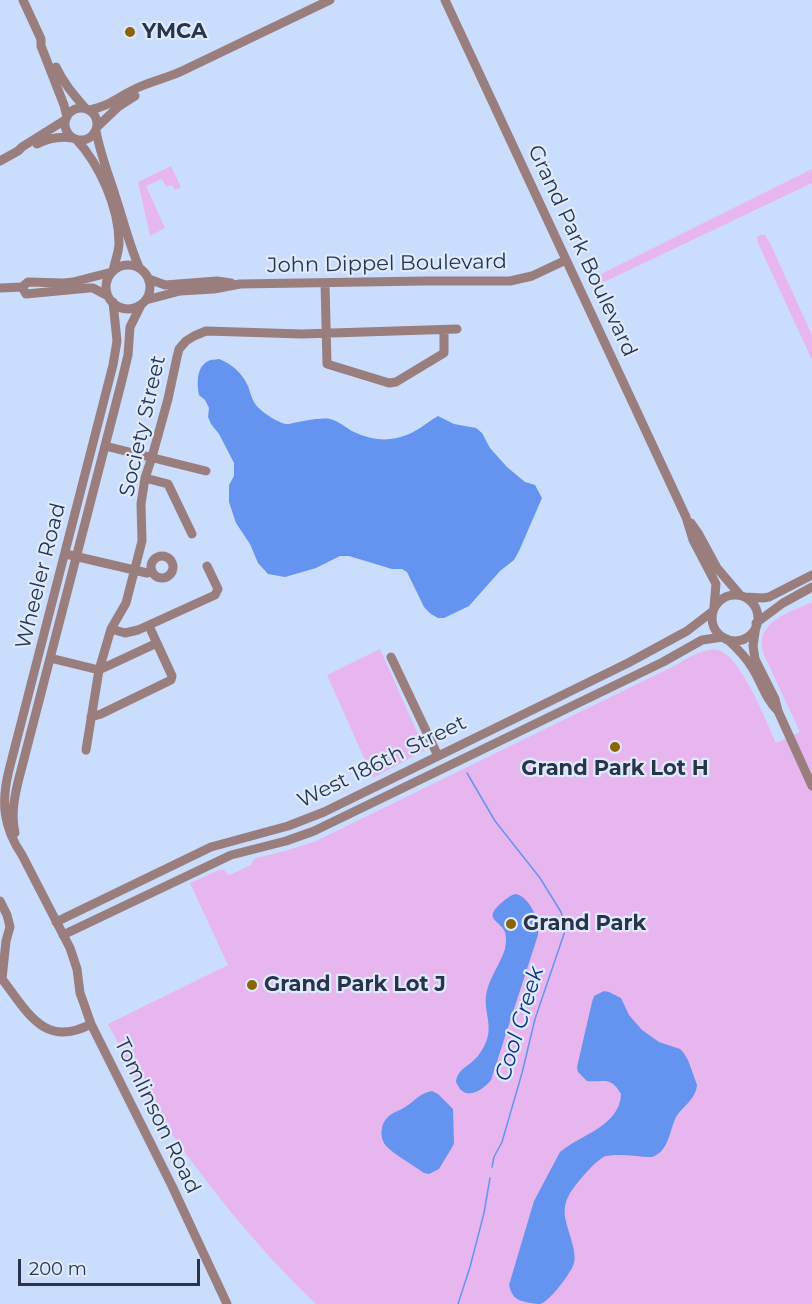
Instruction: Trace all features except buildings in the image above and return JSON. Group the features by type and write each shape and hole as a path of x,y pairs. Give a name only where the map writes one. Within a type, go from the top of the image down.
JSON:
{"street":[{"path":"23,0 64,105 66,129 83,147 95,165 111,200 119,242 113,271 106,285 111,299"},
{"path":"0,161 66,119 75,109 105,106 138,87 165,78 330,0"},
{"name":"Grand Park Boulevard","path":"444,0 686,517 693,540 716,585 713,609"},
{"path":"22,287 26,294 91,288 111,299 119,307 127,309 135,308 143,302 150,291 149,279 139,267 132,253 103,162 97,119 70,92 46,43 40,39"},
{"path":"18,151 24,151 52,138 88,139 127,100 160,83 165,78"},
{"name":"John Dippel Boulevard","path":"149,279 165,285 217,281 240,284 424,280 510,281 532,276 566,260"},
{"path":"0,288 22,287 28,282 73,282 113,271 124,265 139,267"},
{"path":"325,283 327,364 389,383 396,382 444,353 444,330"},
{"name":"John Dippel Boulevard","path":"143,302 180,291 214,289 240,284"},
{"name":"Wheeler Road","path":"65,938 15,844 4,806 5,788 113,365 117,341 111,299"},
{"name":"Wheeler Road","path":"22,855 13,822 15,797 128,356 130,327 143,302"},
{"name":"Society Street","path":"86,750 99,670 111,629 126,603 142,541 141,504 145,478 168,399 179,350 186,341 206,331 302,334 458,329"},
{"path":"105,446 206,471"},
{"path":"145,478 166,483 170,487 192,534"},
{"name":"Grand Park Boulevard","path":"686,517 698,533 717,568 742,596"},
{"path":"65,554 147,573 152,571"},
{"path":"111,629 125,633 134,632 217,593 217,586 207,566"},
{"path":"778,711 769,701 745,657 717,632 712,624 713,609 723,598 731,595 769,597 812,575"},
{"path":"725,638 736,640 744,638 783,603 812,587"},
{"path":"742,596 756,609 753,646 755,659 776,699 778,711 812,786"},
{"name":"West 186th Street","path":"56,922 211,847 302,821 374,787 664,644 687,631 713,609"},
{"path":"91,717 111,710 171,678 149,626"},
{"name":"West 186th Street","path":"65,938 231,855 308,834 663,662 702,640 725,638"},
{"path":"50,658 99,670 157,643"},
{"path":"391,657 438,756"},
{"path":"374,787 381,799"},
{"path":"0,901 10,922 10,927 3,939 1,979 30,1016 46,1028 56,1032 66,1032 77,1031 91,1024"},
{"name":"Tomlinson Road","path":"65,938 76,963 80,993 91,1024 167,1176 227,1304"}],"shaded area":[{"path":"171,166 181,187 175,190 172,185 166,187 162,179 146,186 165,228 150,236 138,182"},
{"path":"812,169 812,183 600,284 597,276"},
{"path":"765,235 770,243 812,335 812,360 758,243 757,237"},
{"name":"Grand Park","path":"812,602 812,1304 316,1304 250,1235 191,1160 148,1098 108,1024 228,965 190,883 219,870 224,870 229,875 251,865 254,859 316,841 705,651 717,650 734,663 759,705 776,743 800,732 765,657 762,645 763,636 774,621"},
{"path":"380,649 425,750 373,778 327,675"}],"water":[{"path":"219,359 240,373 258,408 282,423 328,419 362,435 377,439 392,439 407,435 438,416 454,424 476,428 507,467 525,482 535,485 542,498 514,560 500,571 469,606 444,618 438,618 424,607 407,572 402,569 392,569 349,556 340,556 316,568 285,577 268,574 258,563 250,544 236,523 229,502 229,485 234,476 234,463 219,434 211,424 208,417 209,408 205,400 199,395 198,381 201,368 208,361"},
{"path":"515,894 526,900 531,907 538,922 538,935 491,1080 477,1091 469,1093 461,1090 456,1081 458,1074 477,1057 486,1042 489,1030 487,990 505,947 505,932 494,919 493,913 500,904"},
{"path":"604,991 621,998 629,1015 642,1030 659,1042 683,1052 697,1085 696,1090 676,1117 667,1142 658,1154 652,1157 606,1156 580,1179 569,1195 565,1209 575,1256 573,1266 559,1287 544,1302 540,1304 519,1300 512,1293 509,1285 534,1201 560,1152 607,1122 619,1105 621,1094 613,1084 606,1081 587,1081 578,1072 577,1067 594,996"},
{"path":"432,1091 453,1109 454,1144 439,1169 429,1174 424,1173 386,1146 382,1139 382,1131 386,1119 391,1115 421,1095"}],"waterway":[{"name":"Cool Creek","path":"467,773 495,821 540,878 561,912 566,928 535,1019 502,1142 494,1157 492,1167"},
{"name":"Cool Creek","path":"458,1304 484,1213 490,1178"}],"place":[{"name":"YMCA","path":"130,32"},
{"name":"Grand Park Lot H","path":"615,747"},
{"name":"Grand Park","path":"511,924"},
{"name":"Grand Park Lot J","path":"252,985"}]}
